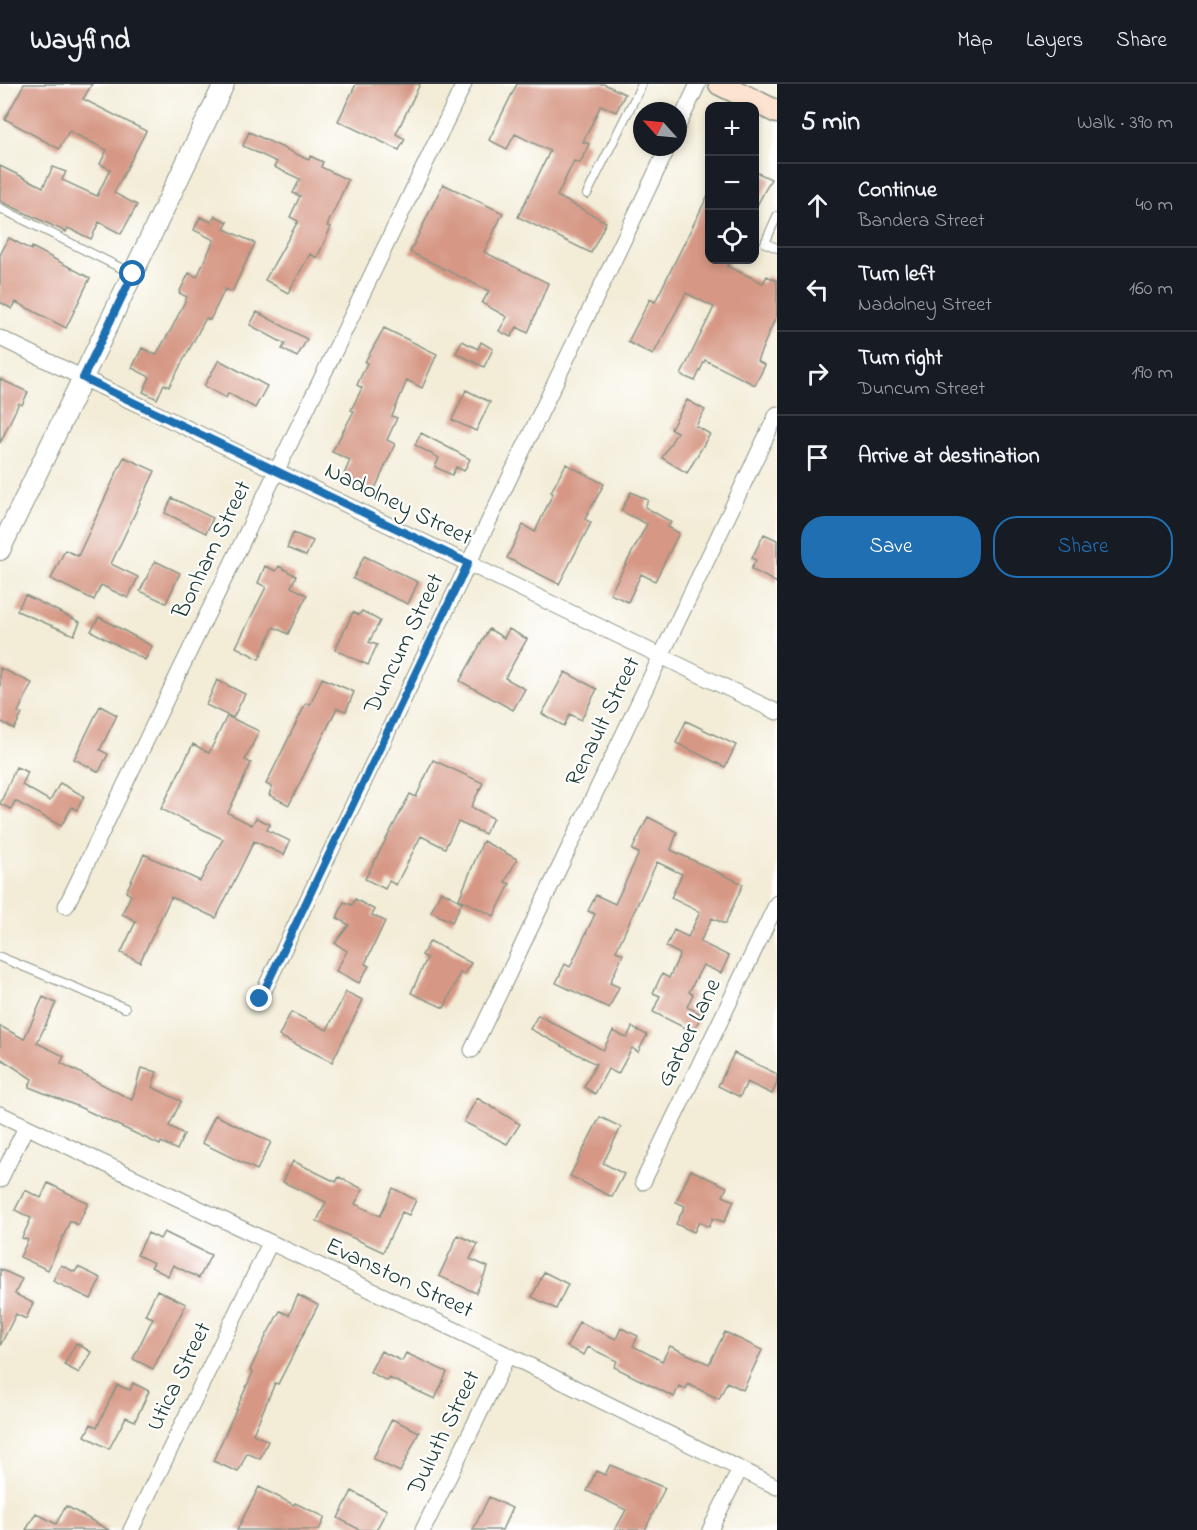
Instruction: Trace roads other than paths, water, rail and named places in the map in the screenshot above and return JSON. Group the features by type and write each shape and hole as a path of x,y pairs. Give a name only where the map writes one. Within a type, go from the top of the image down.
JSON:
{"main road":[{"path":"720,84 777,112"}],"street":[{"path":"0,550 224,84"},
{"name":"Bonham Street","path":"66,906 464,84"},
{"path":"687,107 698,84"},
{"name":"Duncum Street","path":"260,999 664,156"},
{"name":"Nadolney Street","path":"0,338 777,712"},
{"name":"Renault Street","path":"472,1050 777,414"},
{"name":"Garber Lane","path":"643,1182 777,903"},
{"name":"Evanston Street","path":"0,1114 508,1355 777,1487"},
{"path":"0,1180 26,1127"},
{"name":"Utica Street","path":"131,1530 270,1243"},
{"name":"Duluth Street","path":"423,1530 508,1355"},
{"path":"710,1530 740,1469"}],"lane":[{"path":"587,194 642,84"},
{"path":"0,208 133,274"},
{"path":"777,216 765,243 777,248"},
{"path":"0,957 125,1008"}]}
